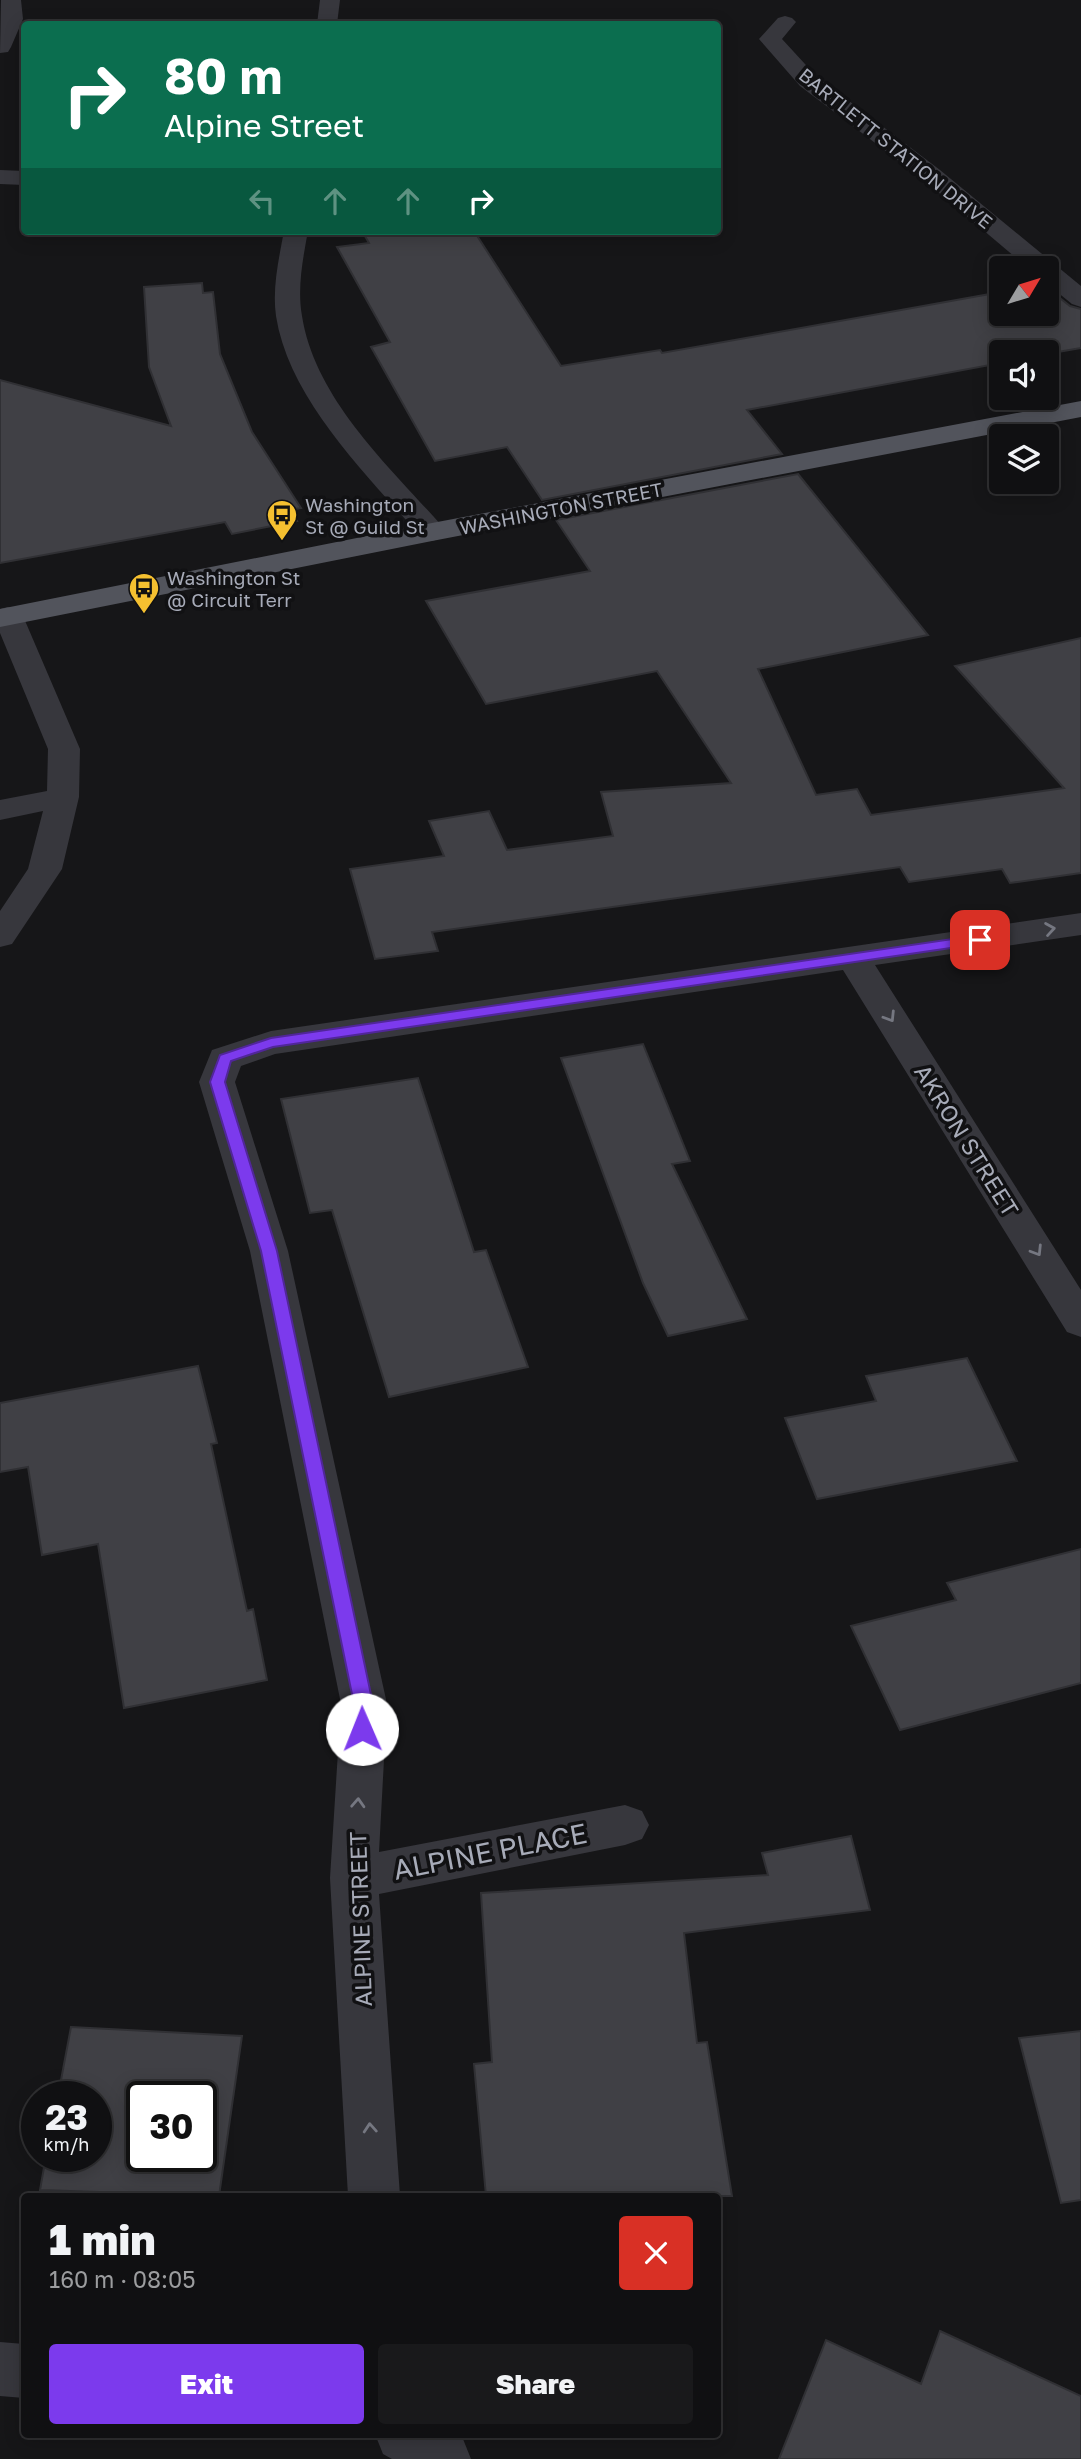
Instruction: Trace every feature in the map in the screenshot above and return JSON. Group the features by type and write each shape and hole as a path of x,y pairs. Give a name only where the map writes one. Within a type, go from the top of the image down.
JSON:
{"main road":[{"name":"WASHINGTON STREET","path":"4,617 432,532 1081,409"}],"street":[{"path":"0,47 12,24 11,0"},
{"path":"327,21 330,0"},
{"name":"BARTLETT STATION DRIVE","path":"785,22 770,39 808,81 932,175 1029,256"},
{"path":"0,177 21,178"},
{"path":"295,235 289,317 304,367 331,411 432,532"},
{"name":"BARTLETT STATION DRIVE","path":"1059,281 1081,299"},
{"path":"0,936 45,869 63,797 64,749 4,617"},
{"path":"0,810 63,797"},
{"name":"ALPINE STREET","path":"374,2193 354,1878 364,1704 269,1251 217,1082 225,1058 271,1043 1081,925"},
{"name":"AKRON STREET","path":"854,959 1081,1322"},
{"name":"ALPINE PLACE","path":"354,1878 625,1825"},
{"path":"0,2369 21,2371"},
{"path":"409,2438 443,2459"}],"building":[{"path":"364,235 477,235 561,366 660,350 662,353 989,294 989,326 1059,326 1059,297 1070,306 1081,309 1081,348 1059,352 1059,340 989,340 989,365 747,410 782,454 542,500 507,447 435,461 371,347 390,342 337,247 369,243"},
{"path":"202,283 203,293 213,292 220,354 252,432 301,508 290,510 297,521 232,534 225,522 0,563 0,380 171,426 149,367 144,287"},
{"path":"798,474 928,635 758,669 816,795 857,789 871,815 1064,788 955,666 1081,638 1081,873 1010,883 1002,869 909,882 900,867 432,932 438,951 375,959 350,869 444,856 429,821 489,811 507,850 613,836 601,792 731,783 657,671 486,704 426,601 590,571 556,520"},
{"path":"643,1044 690,1161 672,1164 747,1319 668,1336 643,1283 561,1058"},
{"path":"418,1078 474,1252 486,1250 528,1367 389,1397 332,1210 310,1213 281,1099"},
{"path":"967,1358 1017,1461 817,1499 785,1418 876,1401 866,1376"},
{"path":"198,1366 217,1443 211,1444 247,1611 253,1609 267,1680 124,1708 98,1544 42,1555 28,1467 0,1472 0,1403"},
{"path":"1081,1549 1081,1683 900,1730 851,1626 956,1600 947,1583"},
{"path":"851,1836 870,1910 684,1933 697,2043 707,2042 732,2196 721,2196 721,2193 486,2193 474,2064 492,2062 481,1893 768,1875 762,1853"},
{"path":"71,2027 242,2036 219,2193 40,2190 43,2172 112,2172 112,2081 61,2081"},
{"path":"1081,2031 1081,2200 1061,2203 1019,2038"},
{"path":"940,2331 1081,2396 1081,2459 779,2459 826,2340 921,2384"}],"place":[{"name":"Washington St @ Guild St","path":"282,542"},
{"name":"Washington St @ Circuit Terr","path":"144,615"}],"route":[{"path":"362,1729 364,1704 269,1251 217,1082 225,1058 271,1043 980,940"}]}
